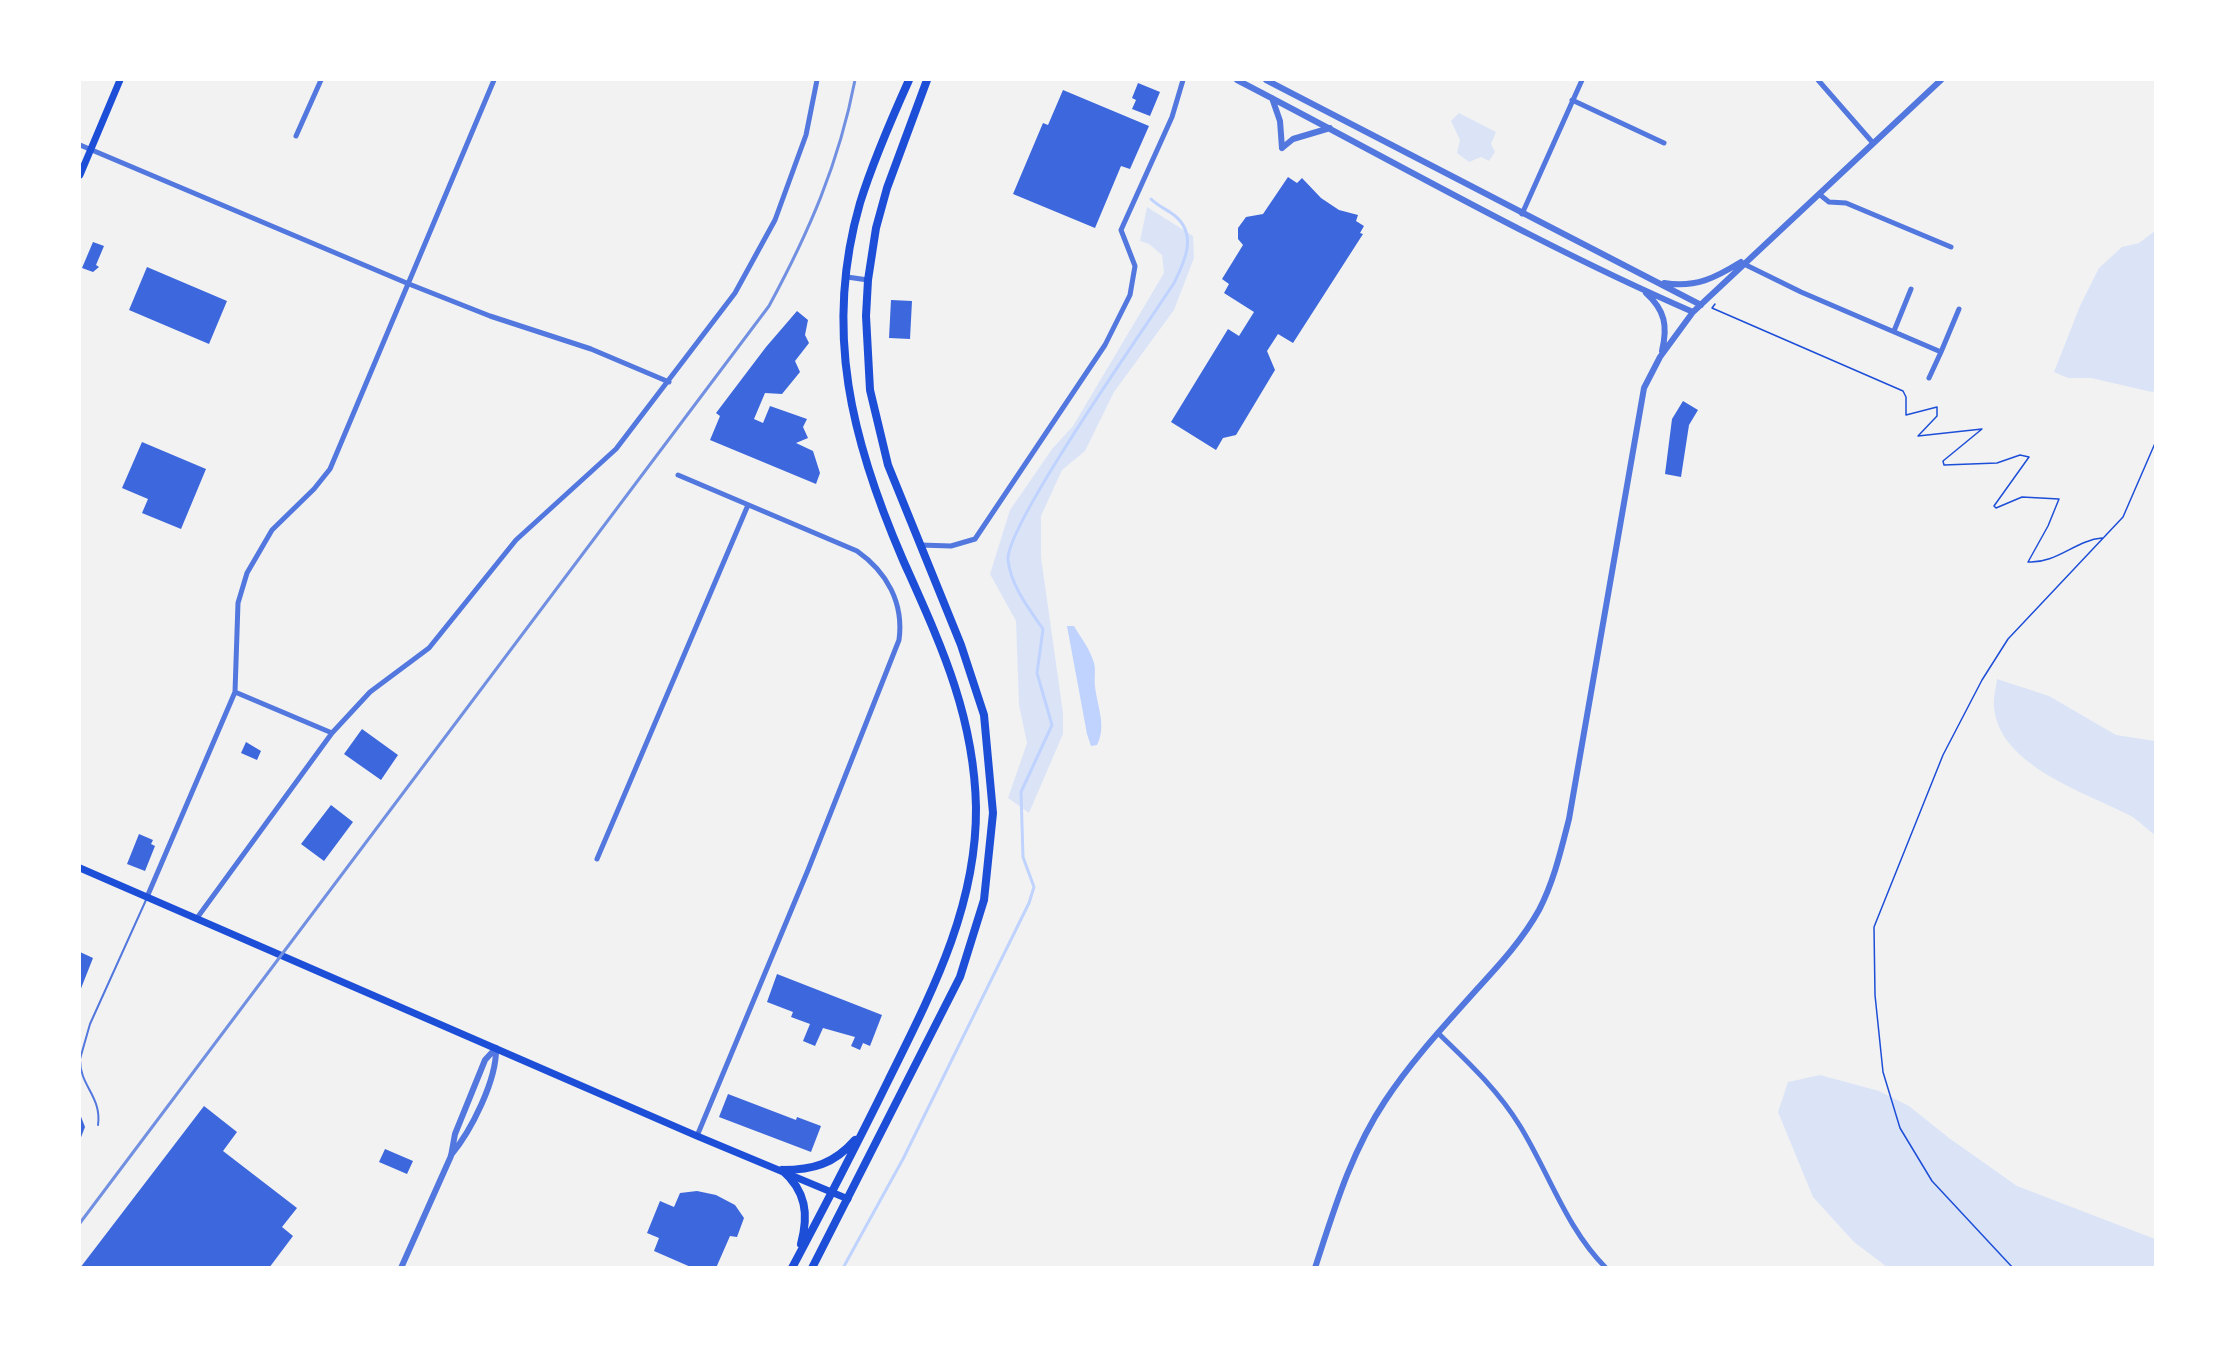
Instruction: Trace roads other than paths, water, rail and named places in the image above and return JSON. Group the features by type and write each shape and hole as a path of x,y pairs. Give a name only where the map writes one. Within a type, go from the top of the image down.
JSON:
{"highway":[{"path":"794,1264 833,1192 941,973 967,897 976,808 966,718 944,650 877,497 854,425 844,346 847,278 860,204 909,80"},
{"path":"812,1268 960,977 984,900 993,813 984,715 961,645 888,465 877,426 867,351 868,280 887,188 927,80"},
{"path":"782,1170 803,1170 828,1164 864,1129"},
{"path":"782,1170 803,1194 806,1208 803,1236 794,1264"}],"main road":[{"path":"80,175 120,80"},
{"path":"80,868 697,1136 848,1199"}],"street":[{"path":"296,136 321,80"},
{"path":"147,897 236,692 238,603 247,573 272,531 314,489 330,469 495,80"},
{"path":"197,918 332,734 370,692 429,648 516,540 616,449 735,293 775,220 806,135 817,80"},
{"path":"920,545 951,546 975,539 1105,345 1130,295 1135,266 1121,230 1172,117 1183,80"},
{"path":"1237,80 1511,225 1642,290 1693,312"},
{"path":"1266,80 1701,305"},
{"path":"1522,214 1581,80"},
{"path":"1818,80 1873,143"},
{"path":"1315,1268 1344,1179 1362,1139 1385,1101 1438,1033 1509,954 1538,911 1554,876 1569,819 1644,388 1660,357 1693,312 1941,80"},
{"path":"1272,98 1280,121 1282,148 1293,139 1330,128"},
{"path":"1572,100 1664,143"},
{"path":"80,145 410,284 490,316 591,349 669,382"},
{"path":"1818,194 1828,202 1846,203 1951,247"},
{"path":"1659,282 1694,285 1712,280 1752,256"},
{"path":"1744,264 1941,351"},
{"path":"847,278 868,280"},
{"path":"1894,332 1911,289"},
{"path":"1642,290 1656,302 1664,316 1666,335 1660,357"},
{"path":"1929,378 1959,309"},
{"path":"678,475 857,551 874,563 889,584 902,620 899,640 891,662 808,870 697,1136"},
{"path":"597,859 748,505"},
{"path":"236,692 332,734"},
{"path":"1438,1033 1480,1073 1502,1100 1521,1127 1575,1229 1606,1268"},
{"path":"451,1156 454,1134 485,1060 496,1048"},
{"path":"401,1268 451,1156 466,1138 497,1065 496,1048"}],"lane":[{"path":"98,1125 100,1112 80,1070 80,1059 90,1024 147,897"}],"water":[{"path":"1067,626 1074,626 1088,648 1094,663 1101,723 1097,745 1091,746 1087,734"}],"waterway":[{"path":"843,1268 903,1159 1029,903 1034,887 1023,857 1021,792 1052,725 1037,673 1043,629 1017,588 1008,560 1013,540 1052,468 1174,283 1182,266 1187,248 1186,231 1174,215 1151,199"}],"railway":[{"path":"80,1223 769,306 810,224 821,196 840,140 855,80"}]}
